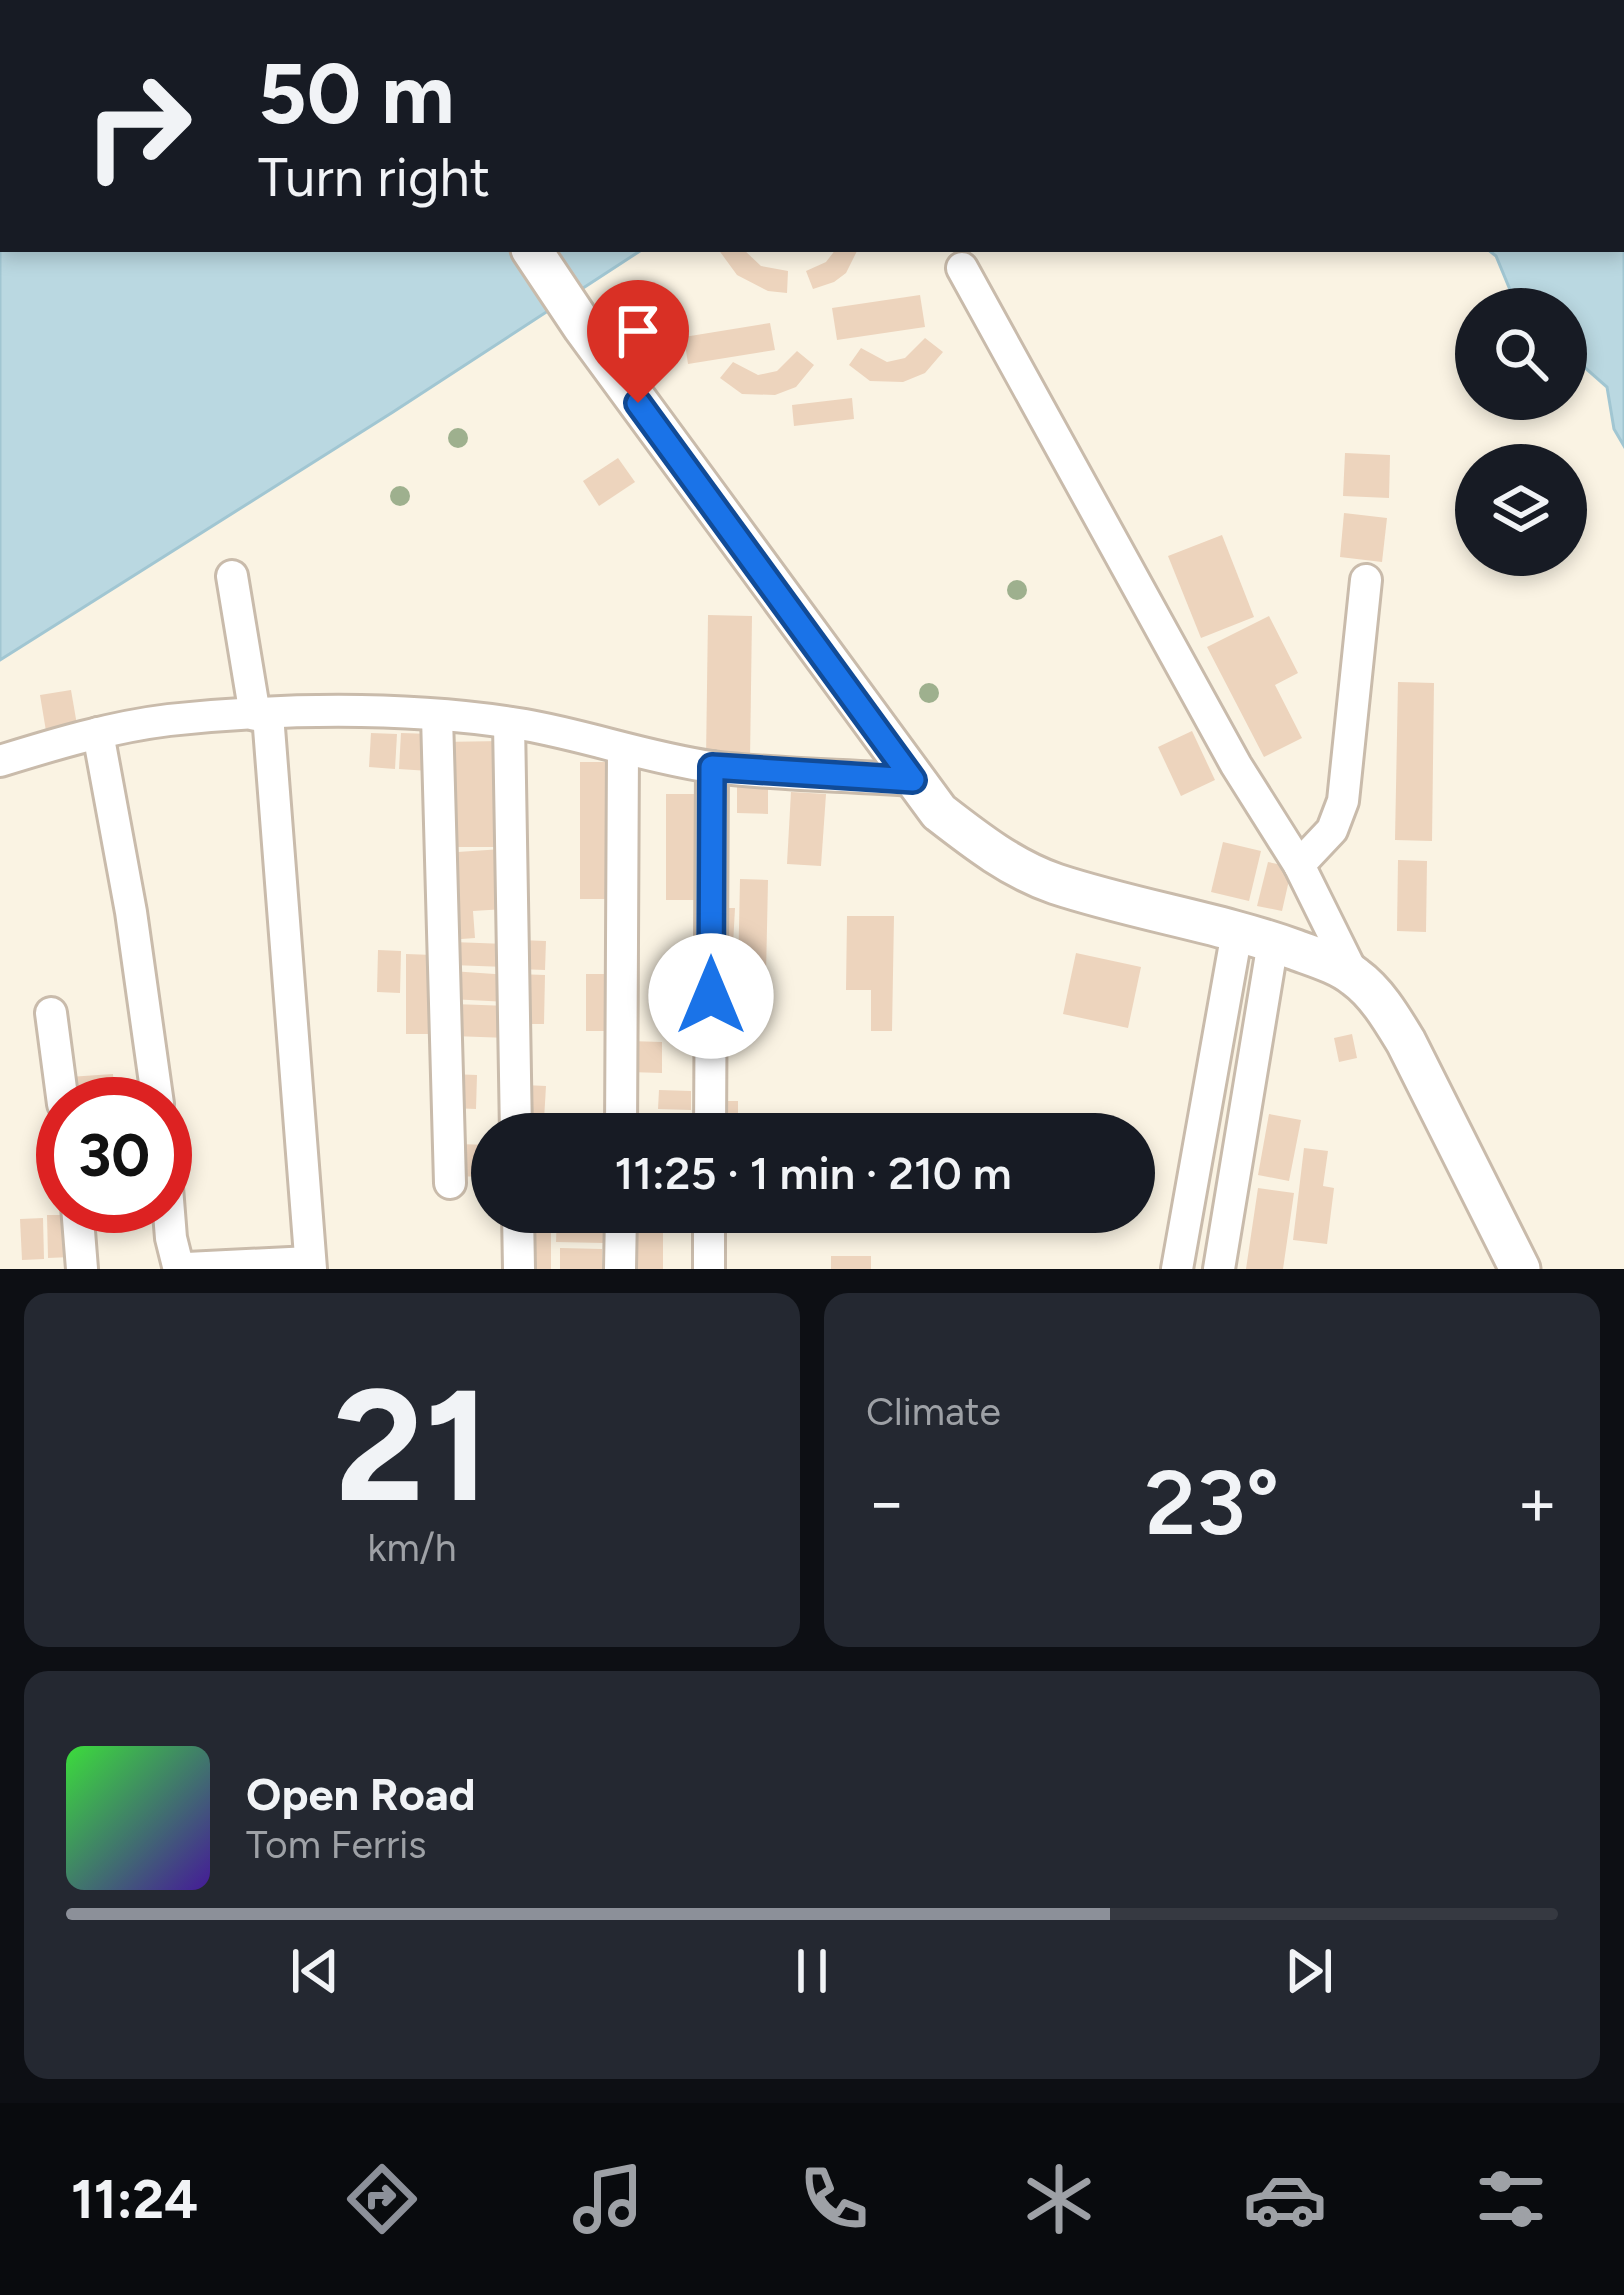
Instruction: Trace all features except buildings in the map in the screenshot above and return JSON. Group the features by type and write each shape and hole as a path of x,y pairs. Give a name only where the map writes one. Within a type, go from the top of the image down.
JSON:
{"street":[{"path":"533,252 583,328 939,812 977,842 1054,884 1255,937 1319,958 1354,976"},
{"path":"962,268 1236,765 1299,865 1354,976 1386,1009 1406,1042 1520,1269"},
{"path":"171,1233 178,1266 310,1266 262,715 232,576"},
{"path":"1299,865 1332,830 1343,801 1366,580"},
{"path":"0,760 167,720 327,711 509,723 712,767 913,780"},
{"path":"437,716 450,1183"},
{"path":"509,723 516,1113"},
{"path":"98,733 131,912 154,1077"},
{"path":"621,1113 623,749"},
{"path":"710,1113 712,767"},
{"path":"1177,1269 1255,937"},
{"path":"1220,1269 1255,937"},
{"path":"51,1013 59,1077"},
{"path":"79,1233 82,1269"},
{"path":"518,1233 519,1269"},
{"path":"620,1269 621,1233"},
{"path":"709,1269 710,1233"}],"water":[{"path":"0,252 638,252 393,412 0,660"},
{"path":"1491,252 1624,252 1624,446 1614,429 1607,387 1587,369 1587,288 1509,288"}],"route":[{"path":"638,403 913,780 712,767 711,996"}]}
